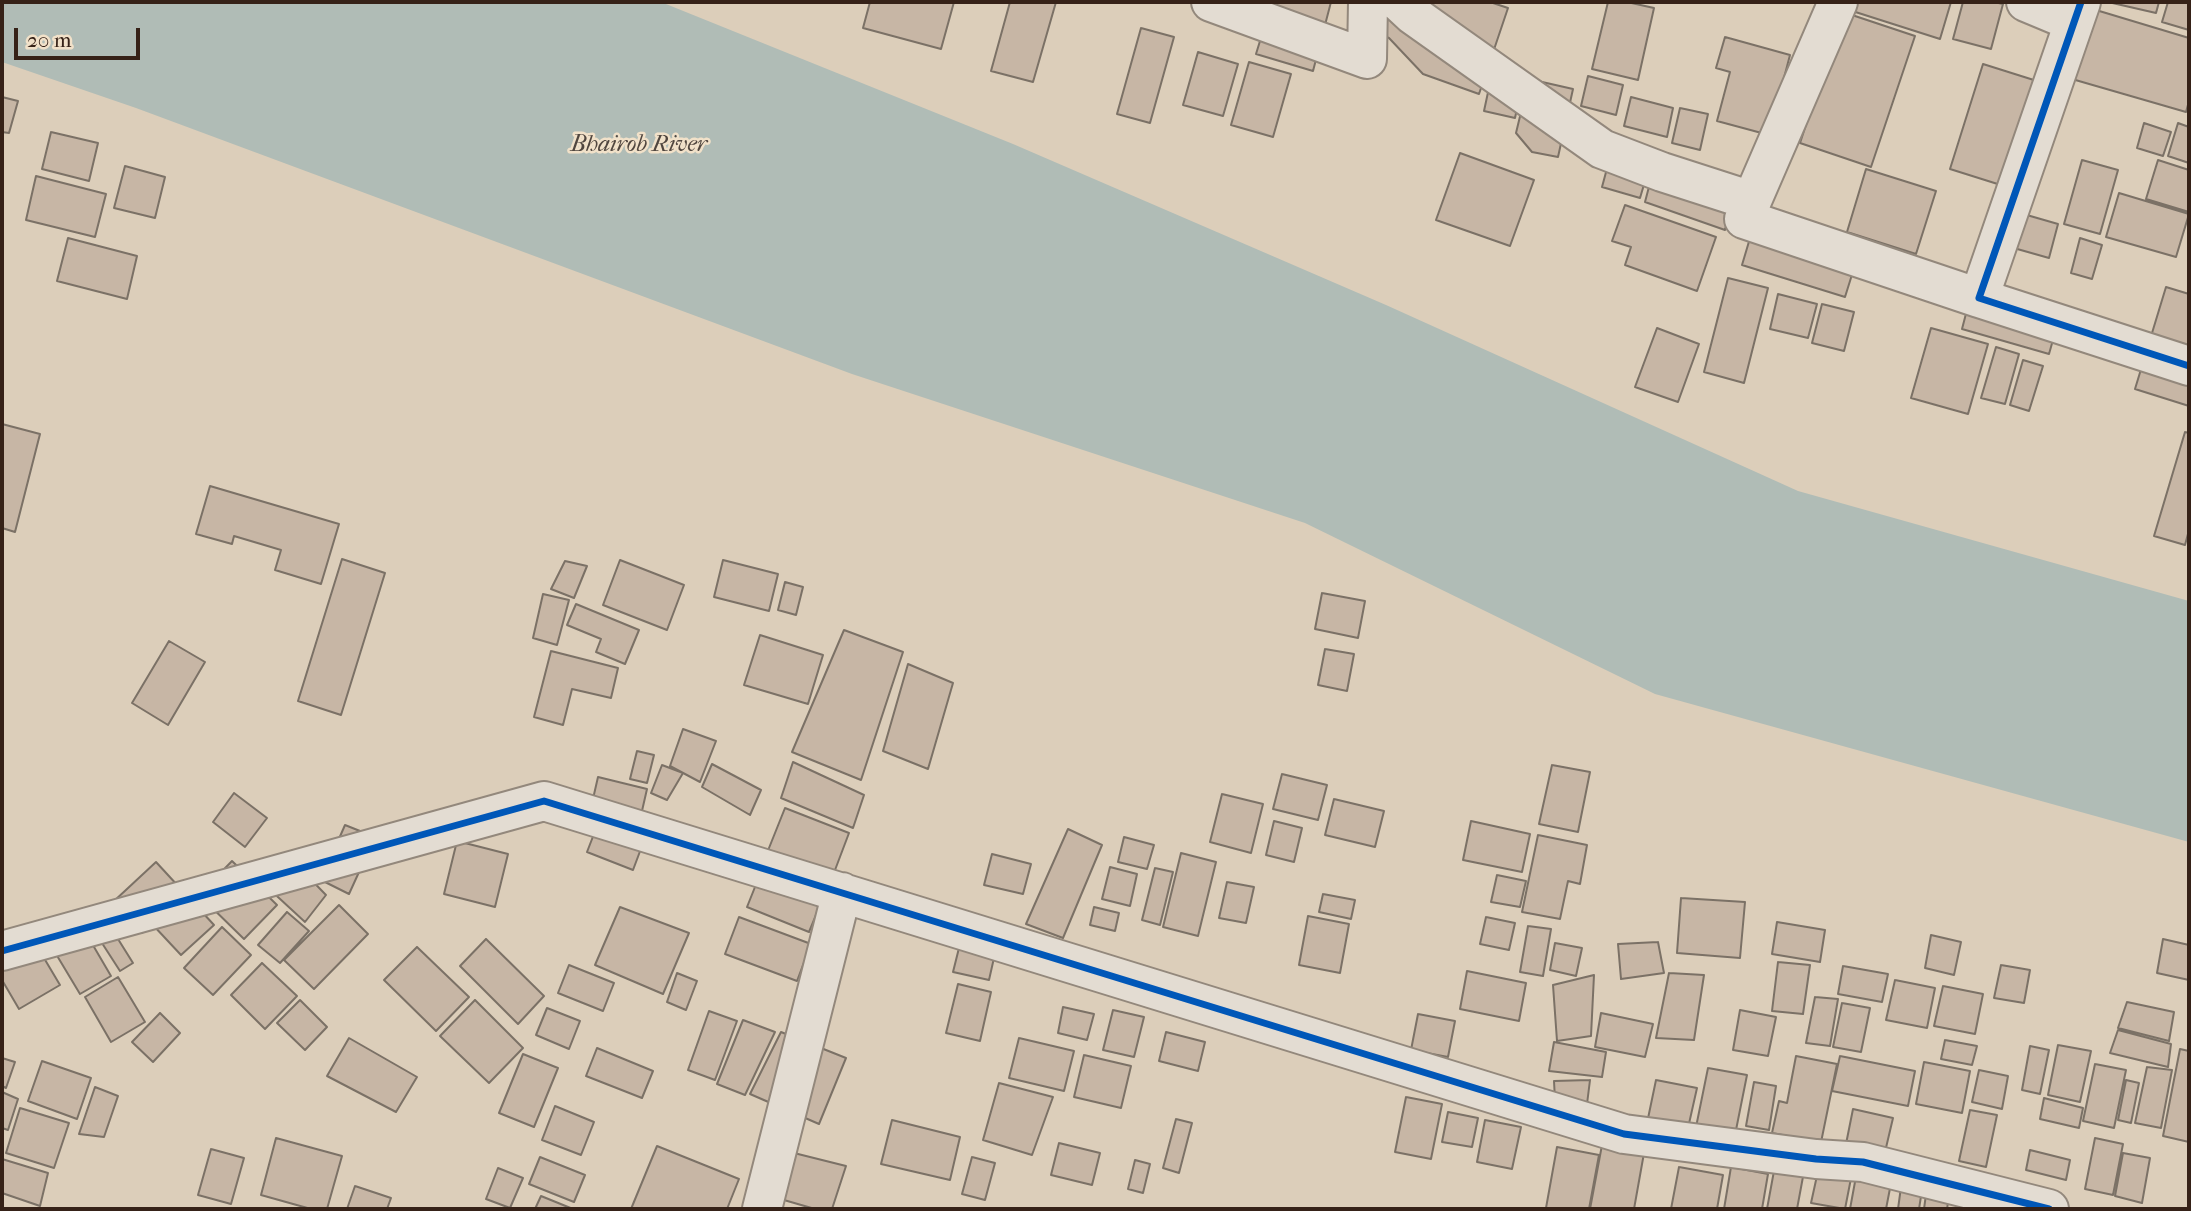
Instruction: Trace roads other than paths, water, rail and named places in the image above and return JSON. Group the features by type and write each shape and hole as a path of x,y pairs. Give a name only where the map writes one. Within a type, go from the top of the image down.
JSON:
{"street":[{"path":"1211,2 1367,59 1368,2"},
{"path":"1399,2 1413,15 1602,149 1752,201"},
{"path":"1838,2 1744,219 1979,299 2189,366"},
{"path":"1979,299 2078,12 2026,2"},
{"path":"2,951 544,801 1624,1134 1816,1159 1863,1162 2049,1209"},
{"path":"762,1209 842,892"}],"water":[{"name":"Bhairob River","path":"2,2 661,2 1013,144 1386,305 1798,491 2189,601 2189,842 1655,694 1305,523 852,374 136,108 2,62"}]}
